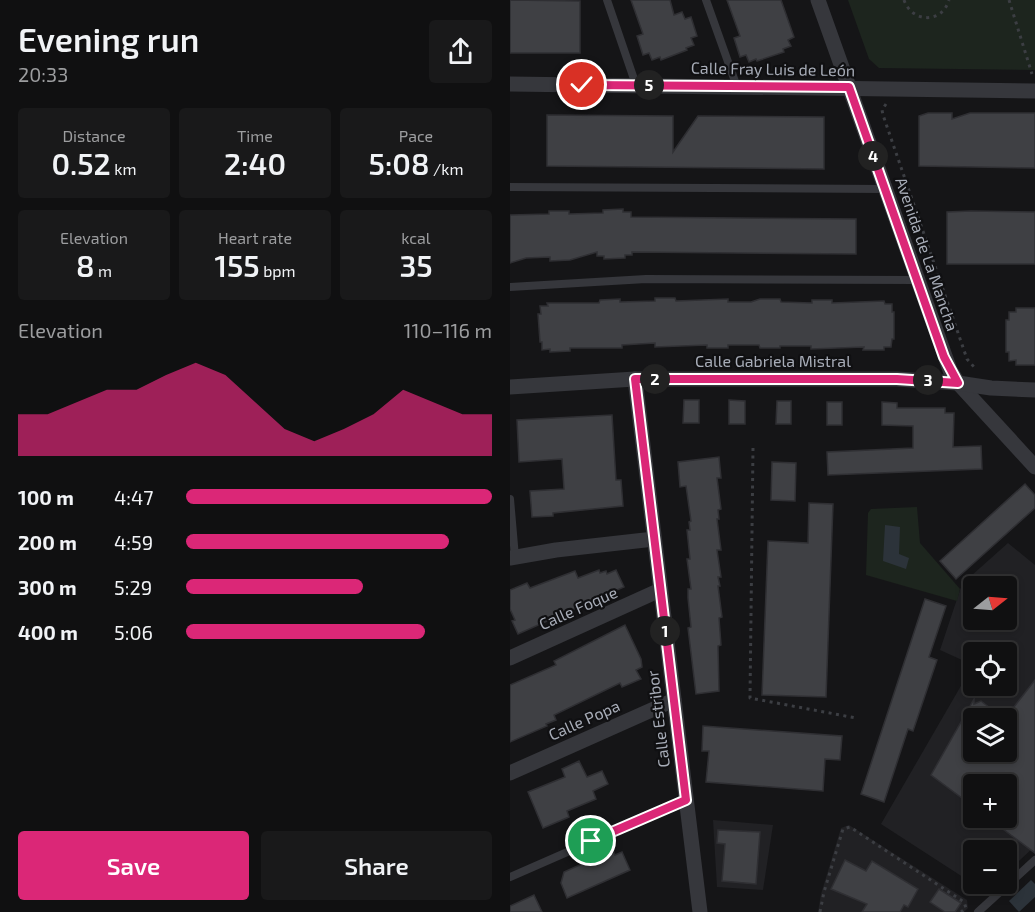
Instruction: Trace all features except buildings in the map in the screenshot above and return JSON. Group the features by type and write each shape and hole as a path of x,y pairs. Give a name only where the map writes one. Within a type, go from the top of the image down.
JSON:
{"street":[{"name":"Avenida de La Mancha","path":"819,0 944,357 958,383 1035,467"},
{"name":"Calle Fray Luis de León","path":"510,84 1035,91"},
{"name":"Calle Gabriela Mistral","path":"510,387 635,379 897,379 1035,390"},
{"name":"Calle Estribor","path":"635,379 700,912"},
{"path":"512,558 654,539"},
{"name":"Calle Foque","path":"510,658 660,590"},
{"name":"Calle Popa","path":"510,773 674,700"}],"lane":[{"path":"606,0 636,85"},
{"path":"706,0 737,87"},
{"path":"510,187 885,189"},
{"path":"510,287 646,279 917,280"},
{"path":"510,499 512,558"},
{"path":"510,877 686,800"},
{"path":"978,912 1035,860"}],"path":[{"path":"904,0 909,10 915,15 931,18 945,10 949,0"},
{"path":"1009,0 1032,74"},
{"path":"889,102 883,107 883,115 967,359 980,370"},
{"path":"753,448 750,698 856,718"},
{"path":"820,912 843,829 849,827 964,902 966,908 961,912"}],"shaded area":[{"path":"848,0 1035,0 1035,70 879,68 869,59"},
{"path":"917,507 920,543 960,589 957,601 866,575 868,513 871,509"},
{"path":"885,525 900,527 899,554 909,558 906,569 883,561"},
{"path":"1008,543 1035,565 1035,846 1017,863 1017,840 963,840 963,877 881,824 963,682 963,696 1017,696 1017,642 963,642 963,660 940,650 963,583 963,630 1017,630 1017,576 971,576"},
{"path":"713,820 773,825 763,890 717,887"},
{"path":"849,825 967,900 968,908 964,912 818,912 821,894 841,828"},
{"path":"1031,880 1035,884 1035,897 1019,912 1009,901"}],"route":[{"path":"582,85 849,87 944,357 958,383 897,379 635,379 686,800 591,841"}]}
